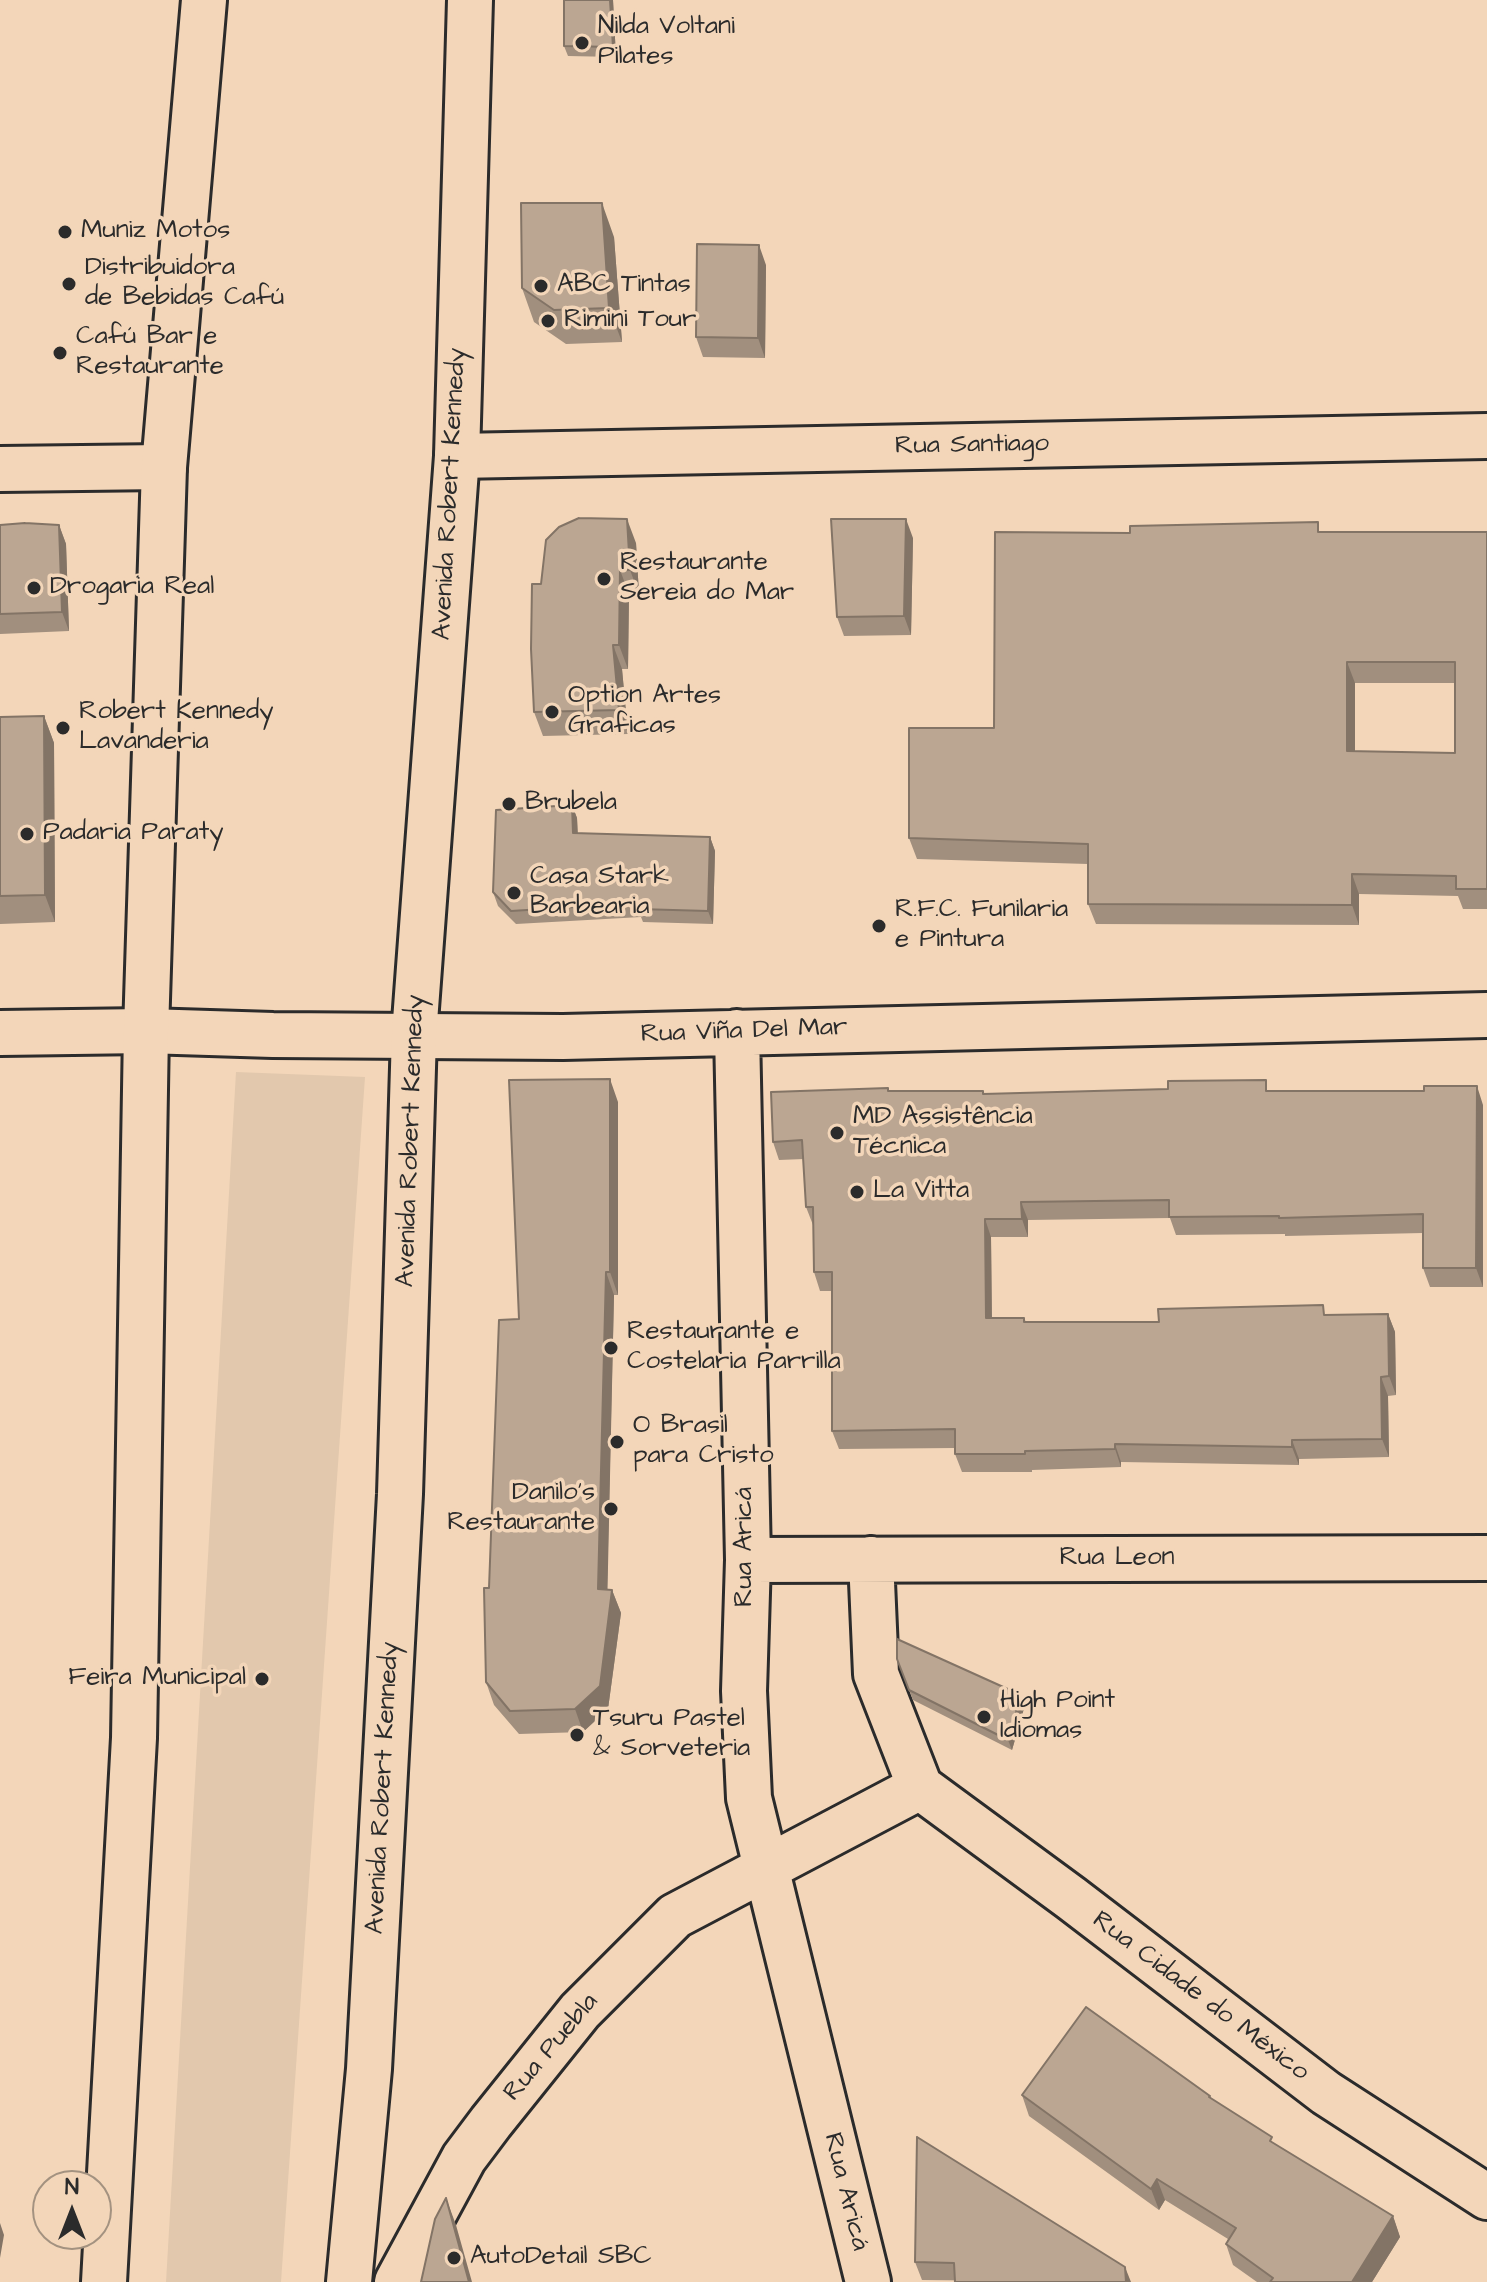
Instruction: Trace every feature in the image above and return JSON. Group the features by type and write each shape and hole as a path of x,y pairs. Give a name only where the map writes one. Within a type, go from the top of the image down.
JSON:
{"street":[{"path":"104,2282 134,1738 146,1031 164,467 204,0"},
{"name":"Avenida Robert Kennedy","path":"349,2282 369,2069 398,1526 414,1035 457,456 470,0"},
{"name":"Rua Santiago","path":"457,456 1487,436"},
{"path":"0,469 164,467"},
{"name":"Rua Viña Del Mar","path":"0,1033 146,1031 563,1037 1487,1015"},
{"name":"Rua Aricá","path":"737,1032 748,1560 744,1691 749,1798 868,2282"},
{"name":"Rua Leon","path":"748,1560 1487,1558"},
{"path":"765,1868 920,1787 876,1674 871,1559"},
{"name":"Rua Cidade do México","path":"920,1787 1060,1889 1326,2093 1487,2197"},
{"name":"Rua Puebla","path":"397,2282 464,2158 580,2011 675,1916 765,1868"}],"shaded area":[{"name":"Feira Municipal","path":"236,1072 365,1077 281,2282 166,2282"}],"building":[{"path":"564,0 610,0 613,47 564,46"},
{"path":"521,203 602,203 609,308 554,310 522,288"},
{"path":"697,244 759,245 758,338 696,337"},
{"path":"579,518 627,519 630,570 620,570 619,645 613,645 619,710 534,712 532,584 541,584 546,540 559,527"},
{"path":"831,519 906,519 904,616 837,617"},
{"path":"1318,522 1318,532 1487,532 1487,889 1456,889 1456,876 1352,874 1352,905 1088,904 1088,844 909,838 909,728 994,728 995,532 1130,533 1130,526","holes":["1347,662 1455,662 1455,753 1347,751"]},
{"name":"Drogaria Real","path":"0,525 59,525 62,612 0,614"},
{"name":"Padaria Paraty","path":"44,716 45,895 0,896 0,717"},
{"path":"572,805 573,833 710,837 708,911 638,909 638,903 511,911 493,892 496,810"},
{"path":"610,1079 610,1272 606,1272 598,1589 612,1590 600,1686 575,1709 510,1711 486,1682 484,1588 489,1588 499,1320 519,1319 509,1080"},
{"path":"1266,1080 1266,1091 1424,1091 1424,1086 1477,1086 1476,1268 1423,1268 1423,1214 1169,1217 1169,1200 1021,1202 1022,1219 985,1219 986,1318 1024,1318 1024,1322 1159,1322 1158,1309 1323,1305 1324,1315 1388,1314 1389,1376 1381,1377 1382,1439 1292,1440 1292,1447 1115,1444 1115,1449 955,1454 955,1429 832,1431 832,1272 814,1272 813,1207 806,1207 802,1140 773,1142 771,1092 888,1088 888,1091 983,1091 983,1094 1168,1089 1168,1081"},
{"path":"897,1639 1021,1695 1008,1740 909,1690 897,1659"},
{"path":"1086,2007 1209,2097 1272,2137 1270,2141 1393,2216 1352,2282 1270,2282 1273,2278 1226,2244 1236,2228 1157,2179 1151,2189 1022,2095"},
{"path":"917,2137 1125,2267 1126,2282 955,2282 954,2263 915,2262"},
{"path":"446,2198 469,2282 421,2282 435,2219"}],"place":[{"name":"Nilda Voltani Pilates","path":"582,43"},
{"name":"Muniz Motos","path":"65,232"},
{"name":"Distribuidora de Bebidas Cafú","path":"69,284"},
{"name":"ABC Tintas","path":"541,286"},
{"name":"Rimini Tour","path":"548,321"},
{"name":"Cafú Bar e Restaurante","path":"60,353"},
{"name":"Restaurante Sereia do Mar","path":"604,579"},
{"name":"Drogaria Real","path":"34,588"},
{"name":"Option Artes Graficas","path":"552,712"},
{"name":"Robert Kennedy Lavanderia","path":"63,728"},
{"name":"Brubela","path":"509,804"},
{"name":"Padaria Paraty","path":"27,834"},
{"name":"Casa Stark Barbearia","path":"514,893"},
{"name":"R.F.C. Funilaria e Pintura","path":"879,926"},
{"name":"MD Assistência Técnica","path":"837,1133"},
{"name":"La Vitta","path":"857,1192"},
{"name":"Restaurante e Costelaria Parrilla","path":"611,1348"},
{"name":"O Brasil para Cristo","path":"617,1442"},
{"name":"Danilo's Restaurante","path":"611,1509"},
{"name":"Feira Municipal","path":"262,1679"},
{"name":"High Point Idiomas","path":"984,1717"},
{"name":"Tsuru Pastel & Sorveteria","path":"577,1735"},
{"name":"AutoDetail SBC","path":"454,2258"}]}
